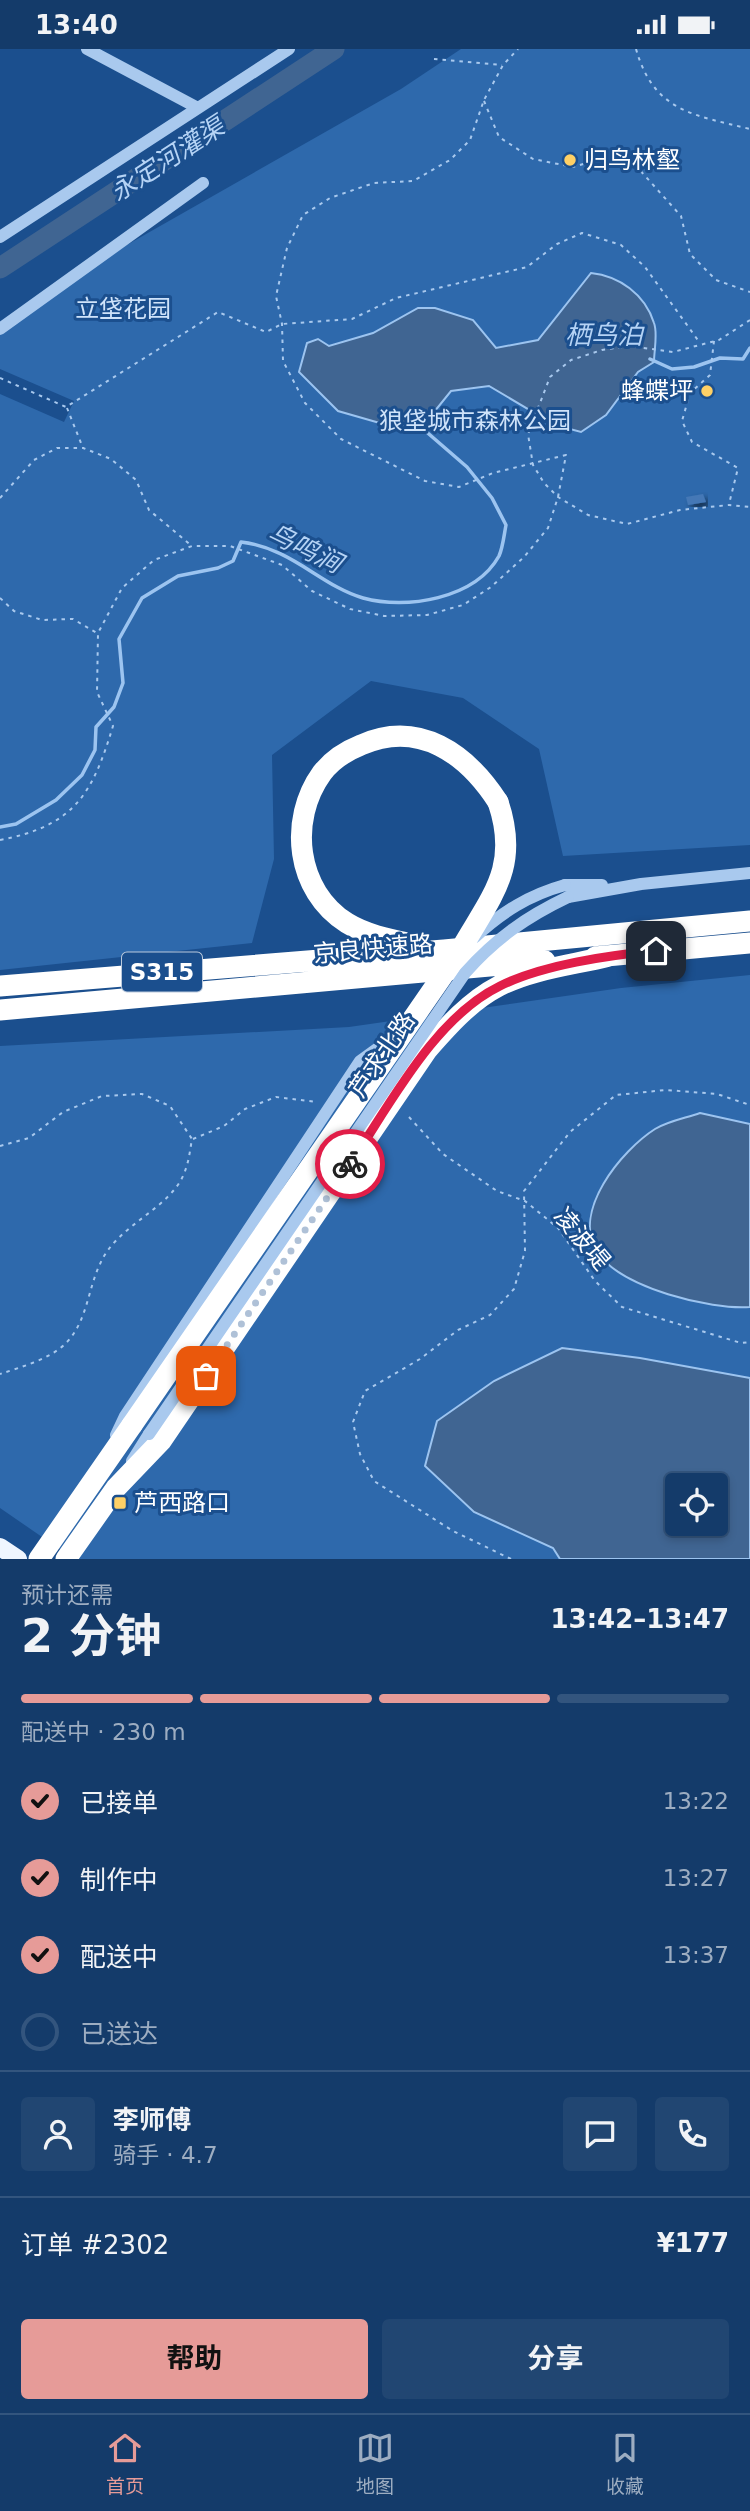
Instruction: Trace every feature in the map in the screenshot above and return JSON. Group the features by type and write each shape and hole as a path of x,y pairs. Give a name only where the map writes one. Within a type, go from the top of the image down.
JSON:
{"highway":[{"path":"39,1559 97,1476 140,1429 497,886 508,859 508,833 498,802 486,783 450,750 429,739 403,736 373,740 344,752 323,772 309,796 303,822 303,866 311,885 327,906 346,923 372,935 453,950"},
{"name":"京良快速路","path":"0,1010 453,950 750,921"},
{"name":"京良快速路","path":"0,986 609,956 750,943"},
{"path":"66,1559 116,1488 161,1441 427,1050 475,1002 499,986 527,975 609,956"}],"main road":[{"path":"0,1547 18,1559"}],"street":[{"path":"87,49 198,108"},
{"path":"0,237 289,49"},
{"path":"0,329 203,183"},
{"name":"芦求北路","path":"453,950 499,915 542,891 750,873"},
{"name":"芦求北路","path":"116,1488 140,1429 465,973 501,935 566,891"},
{"path":"97,1476 125,1416 360,1061 378,1048 387,1048 398,1056 404,1066 398,1093"}],"path":[{"path":"0,840 27,835 63,819 86,792 106,750 113,726 97,692 97,633 121,588 154,560 192,546 231,546 282,565 312,591 350,609 384,616 427,615 463,605 499,579 524,557 548,527 558,497 566,455 484,476 459,487 425,481 341,439 305,403 283,361 282,324 276,296 287,248 303,215 330,198 374,183 413,181 450,160 470,139 484,100 503,65 518,49"},
{"path":"636,49 653,86 672,107 750,129"},
{"path":"434,59 503,65"},
{"path":"484,100 499,137 533,159 573,167 608,157 629,158 681,216 690,254 716,280 750,292"},
{"path":"66,407 218,312 266,333 282,324 352,320 396,298 527,267 557,244 583,233 621,245 645,267 701,343"},
{"path":"750,320 714,341 673,352 630,346 602,350 571,360 550,377 534,411 528,434 533,465 544,483 558,497 588,515 627,524 680,510 729,505 750,507"},
{"path":"714,341 710,376 691,393 682,421 692,442 738,468 729,505"},
{"path":"0,378 66,407 83,448"},
{"path":"0,498 34,460 57,448 83,448 111,459 136,480 149,510 192,546"},
{"path":"0,598 13,611 42,620 73,619 97,633"},
{"path":"511,1559 453,1531 374,1481 360,1454 353,1422 365,1391 420,1359 457,1330 489,1315 514,1289 525,1251 524,1191 570,1132 616,1095 666,1090 717,1094 750,1105"},
{"path":"0,1146 29,1137 64,1112 102,1096 142,1094 170,1106 192,1139 185,1173 168,1195 122,1231 100,1263 86,1309 67,1342 33,1363 0,1374"},
{"path":"192,1139 224,1126 245,1109 276,1097 318,1102"},
{"name":"凌波堤","path":"409,1117 443,1154 497,1191 525,1201 558,1228 595,1282 622,1307 670,1324 741,1343 750,1342"}],"green space":[{"name":"狼垡城市森林公园","path":"461,49 750,49 750,845 563,856 539,749 463,698 371,681 272,755 274,859 252,943 0,970 0,394 64,422 74,401 0,369 0,332 125,246 401,89"},
{"path":"750,975 750,1559 74,1559 0,1508 0,1046 349,1027 621,988"}],"water":[{"name":"栖鸟泊","path":"591,273 621,282 637,295 650,313 656,342 654,362 638,372 606,415 581,432 555,425 489,386 451,391 426,422 397,428 338,411 299,372 307,343 318,339 329,346 373,333 418,308 435,308 473,320 496,348 538,340"},
{"path":"700,1113 750,1124 750,1307 713,1305 646,1286 626,1277 610,1265 598,1253 591,1237 590,1219 595,1201 604,1183 628,1151 660,1126"},
{"path":"562,1348 640,1358 750,1378 750,1559 560,1559 553,1548 474,1512 425,1466 437,1421 494,1381"}],"building":[{"path":"703,494 706,502 688,505 686,497"}],"waterway":[{"name":"永定河灌渠","path":"0,268 334,49"},
{"path":"650,359 672,369 694,367 720,358 743,359 750,348"},
{"name":"鸟鸣涧","path":"0,827 16,824 56,800 82,775 95,750 96,727 114,707 123,683 119,639 142,598 178,576 218,568 233,561 241,542 276,552 333,585 363,598 380,601 399,603 438,598 474,582 488,571 499,556 506,525 492,498 467,467 415,422"}],"way so far":[{"path":"206,1376 350,1164"}],"place":[{"name":"归鸟林壑","path":"570,160"},
{"name":"蜂蝶坪","path":"707,391"},
{"name":"芦西路口","path":"120,1503"}],"route":[{"path":"350,1164 427,1050 453,1021 475,1002 499,986 527,975 609,956 656,951"}],"park label":[{"name":"立垡花园","path":"123,309"}]}
